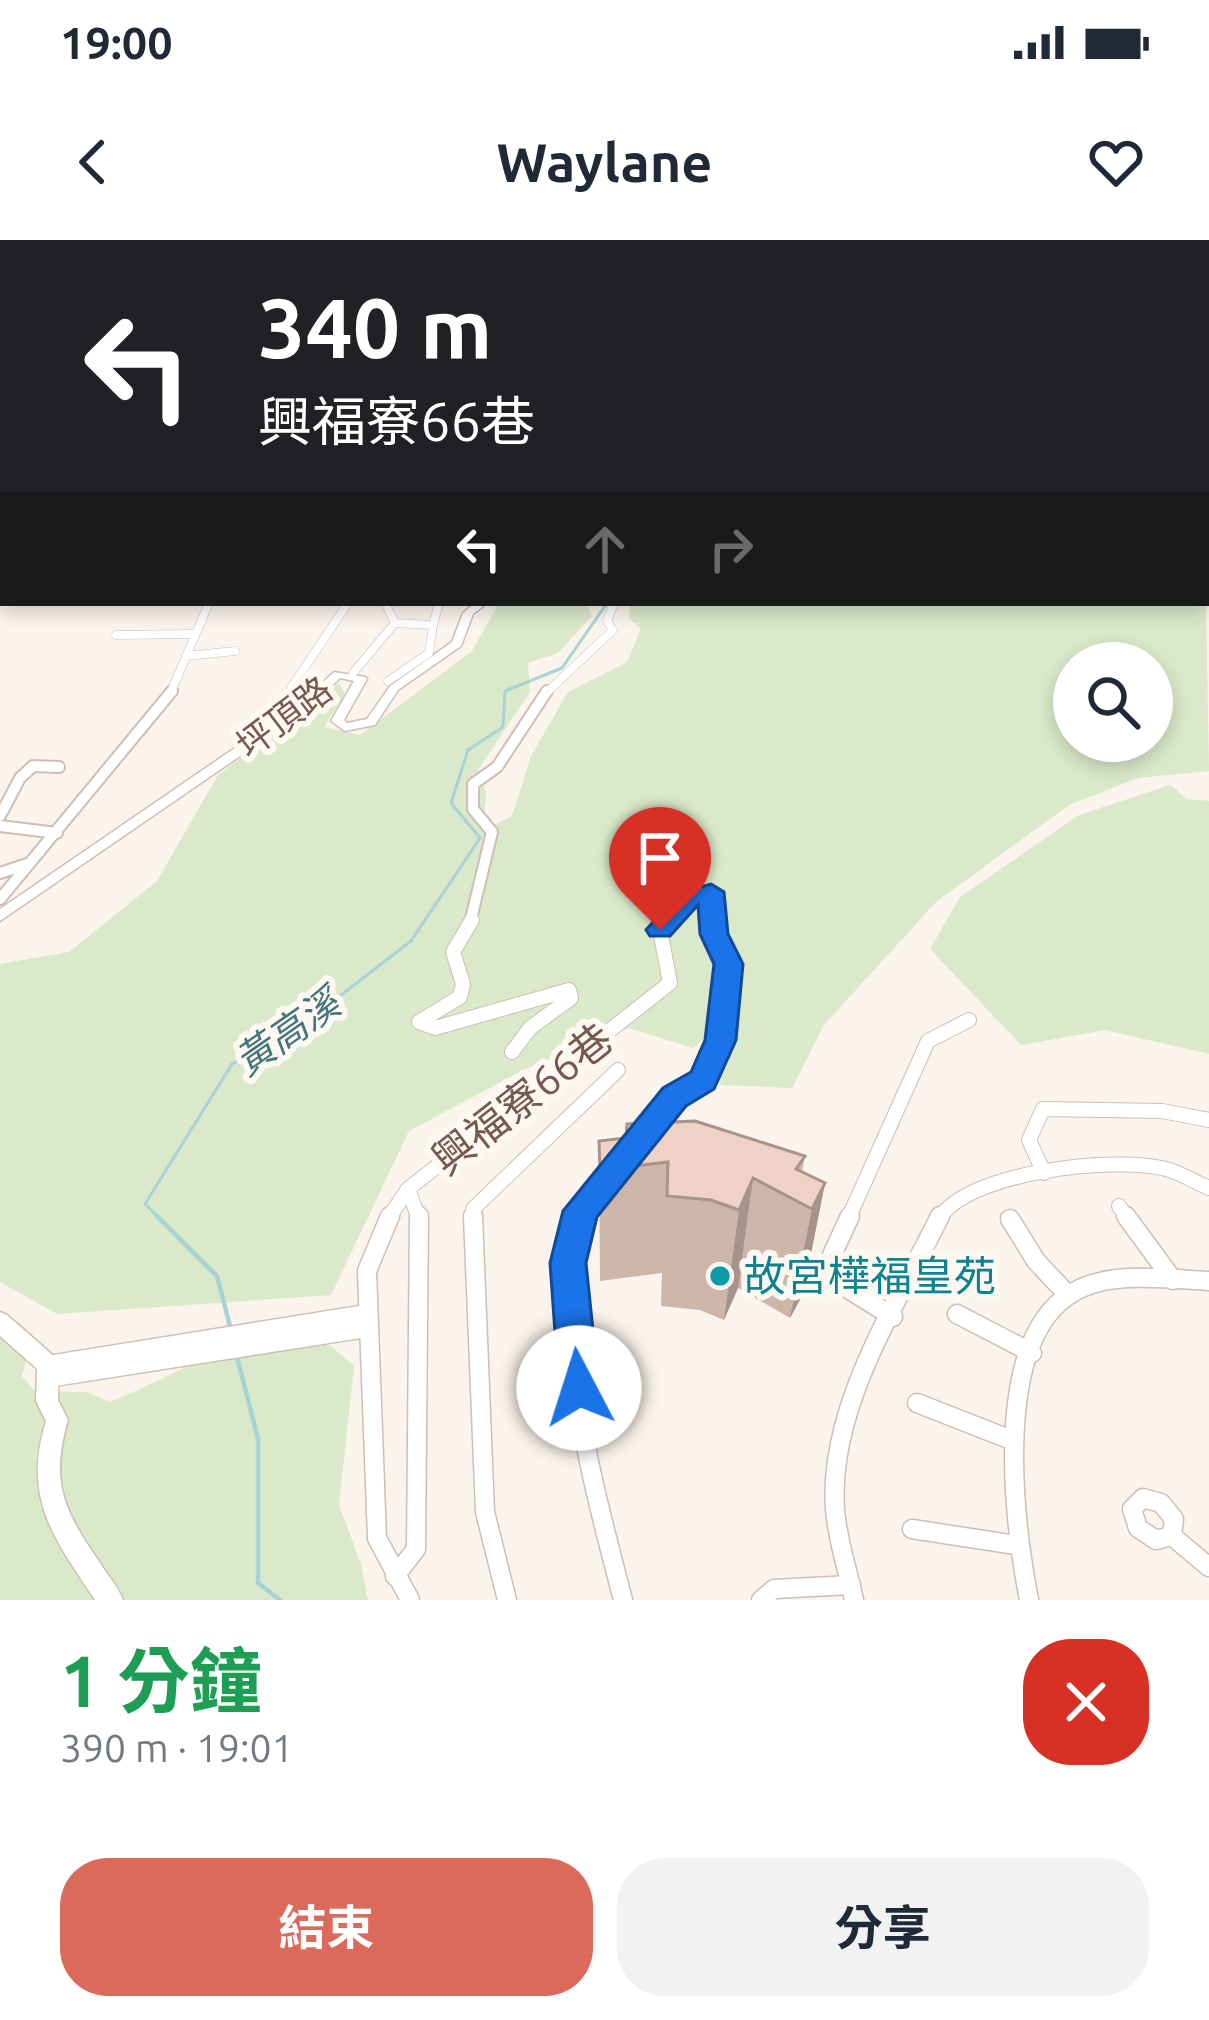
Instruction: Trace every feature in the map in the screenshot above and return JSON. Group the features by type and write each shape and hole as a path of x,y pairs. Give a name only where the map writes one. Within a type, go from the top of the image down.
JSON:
{"street":[{"path":"1,910 31,862 172,691 207,606"},
{"path":"291,688 346,606"},
{"path":"386,606 395,623"},
{"path":"388,681 430,653 438,606"},
{"name":"坪頂路","path":"1,910 303,707 338,674 353,673 361,679 337,721 345,727 371,722 394,688 457,644 468,613 478,606"},
{"path":"512,1052 530,1028 572,998 569,990 435,1028 419,1022 460,997 463,984 453,952 472,919 492,832 472,809 473,784 497,767 549,688 613,630 607,621 613,606"},
{"path":"395,623 433,625"},
{"path":"353,673 395,623"},
{"path":"116,635 192,634"},
{"path":"186,656 235,651"},
{"path":"0,816 20,778 33,766 58,767"},
{"path":"0,826 57,832"},
{"path":"0,873 31,862"},
{"name":"興福寮66巷","path":"410,1600 377,1538 367,1271 385,1224 408,1189 670,982 660,930 688,899 711,892 714,934 729,964 720,1040 703,1080 675,1097 634,1146"},
{"path":"893,1317 839,1283 832,1255 928,1041 969,1020"},
{"path":"507,1600 485,1512 473,1209 618,1070"},
{"path":"1044,1173 1029,1140 1036,1112 1043,1108 1162,1111 1209,1120"},
{"path":"621,1162 580,1211 568,1263 583,1430 623,1600"},
{"path":"761,1600 774,1589 853,1592 835,1509 840,1450 860,1379 942,1212 982,1184 1044,1173 1166,1169 1209,1188"},
{"name":"興福寮66巷","path":"395,1576 416,1549 418,1216 408,1189"},
{"path":"1119,1207 1173,1280"},
{"path":"1010,1219 1067,1294"},
{"path":"1028,1600 1016,1545 1015,1405 1044,1318 1067,1294 1105,1280 1209,1281"},
{"path":"957,1314 1032,1354"},
{"path":"48,1371 367,1321"},
{"path":"0,1322 48,1371 47,1401 57,1420 44,1452 55,1517 110,1600"},
{"path":"917,1403 1014,1442"},
{"path":"912,1529 1016,1545"},
{"path":"1172,1536 1209,1568"}],"green space":[{"path":"497,606 587,606 592,616 558,653 528,663 530,692 478,770 486,793 483,830 512,816 531,756 568,692 627,662 641,629 629,618 630,606 1206,606 1209,771 1138,778 1069,805 936,902 824,1025 792,1088 720,1085 729,1019 693,1048 629,1028 525,1069 409,1131 331,1295 57,1314 0,1282 0,964 69,952 157,881 218,775 339,683 345,694 324,727 360,735 472,651"},
{"path":"1170,785 1187,799 1209,801 1209,1054 1105,1030 1021,1045 930,949 960,897 1079,815"},
{"path":"0,1323 28,1354 22,1376 34,1391 87,1392 110,1402 278,1323 332,1347 354,1366 339,1505 361,1564 368,1600 0,1600"}],"building":[{"path":"695,1121 805,1156 796,1169 825,1183 812,1209 753,1178 739,1210 711,1200 667,1196 668,1162 600,1170 599,1141 626,1138 627,1124"}],"waterway":[{"name":"黃高溪","path":"231,1330 217,1276 145,1204 232,1064 301,1026 411,941 480,838 451,803 468,750 503,727 505,691 562,668 605,606"},
{"name":"黃高溪","path":"237,1357 258,1439 258,1583 280,1600"}],"place":[{"name":"故宮樺福皇苑","path":"720,1276"}],"route":[{"path":"579,1388 568,1263 580,1211 675,1097 703,1080 720,1040 729,990 729,964 714,934 711,892 688,899 660,930"}]}
